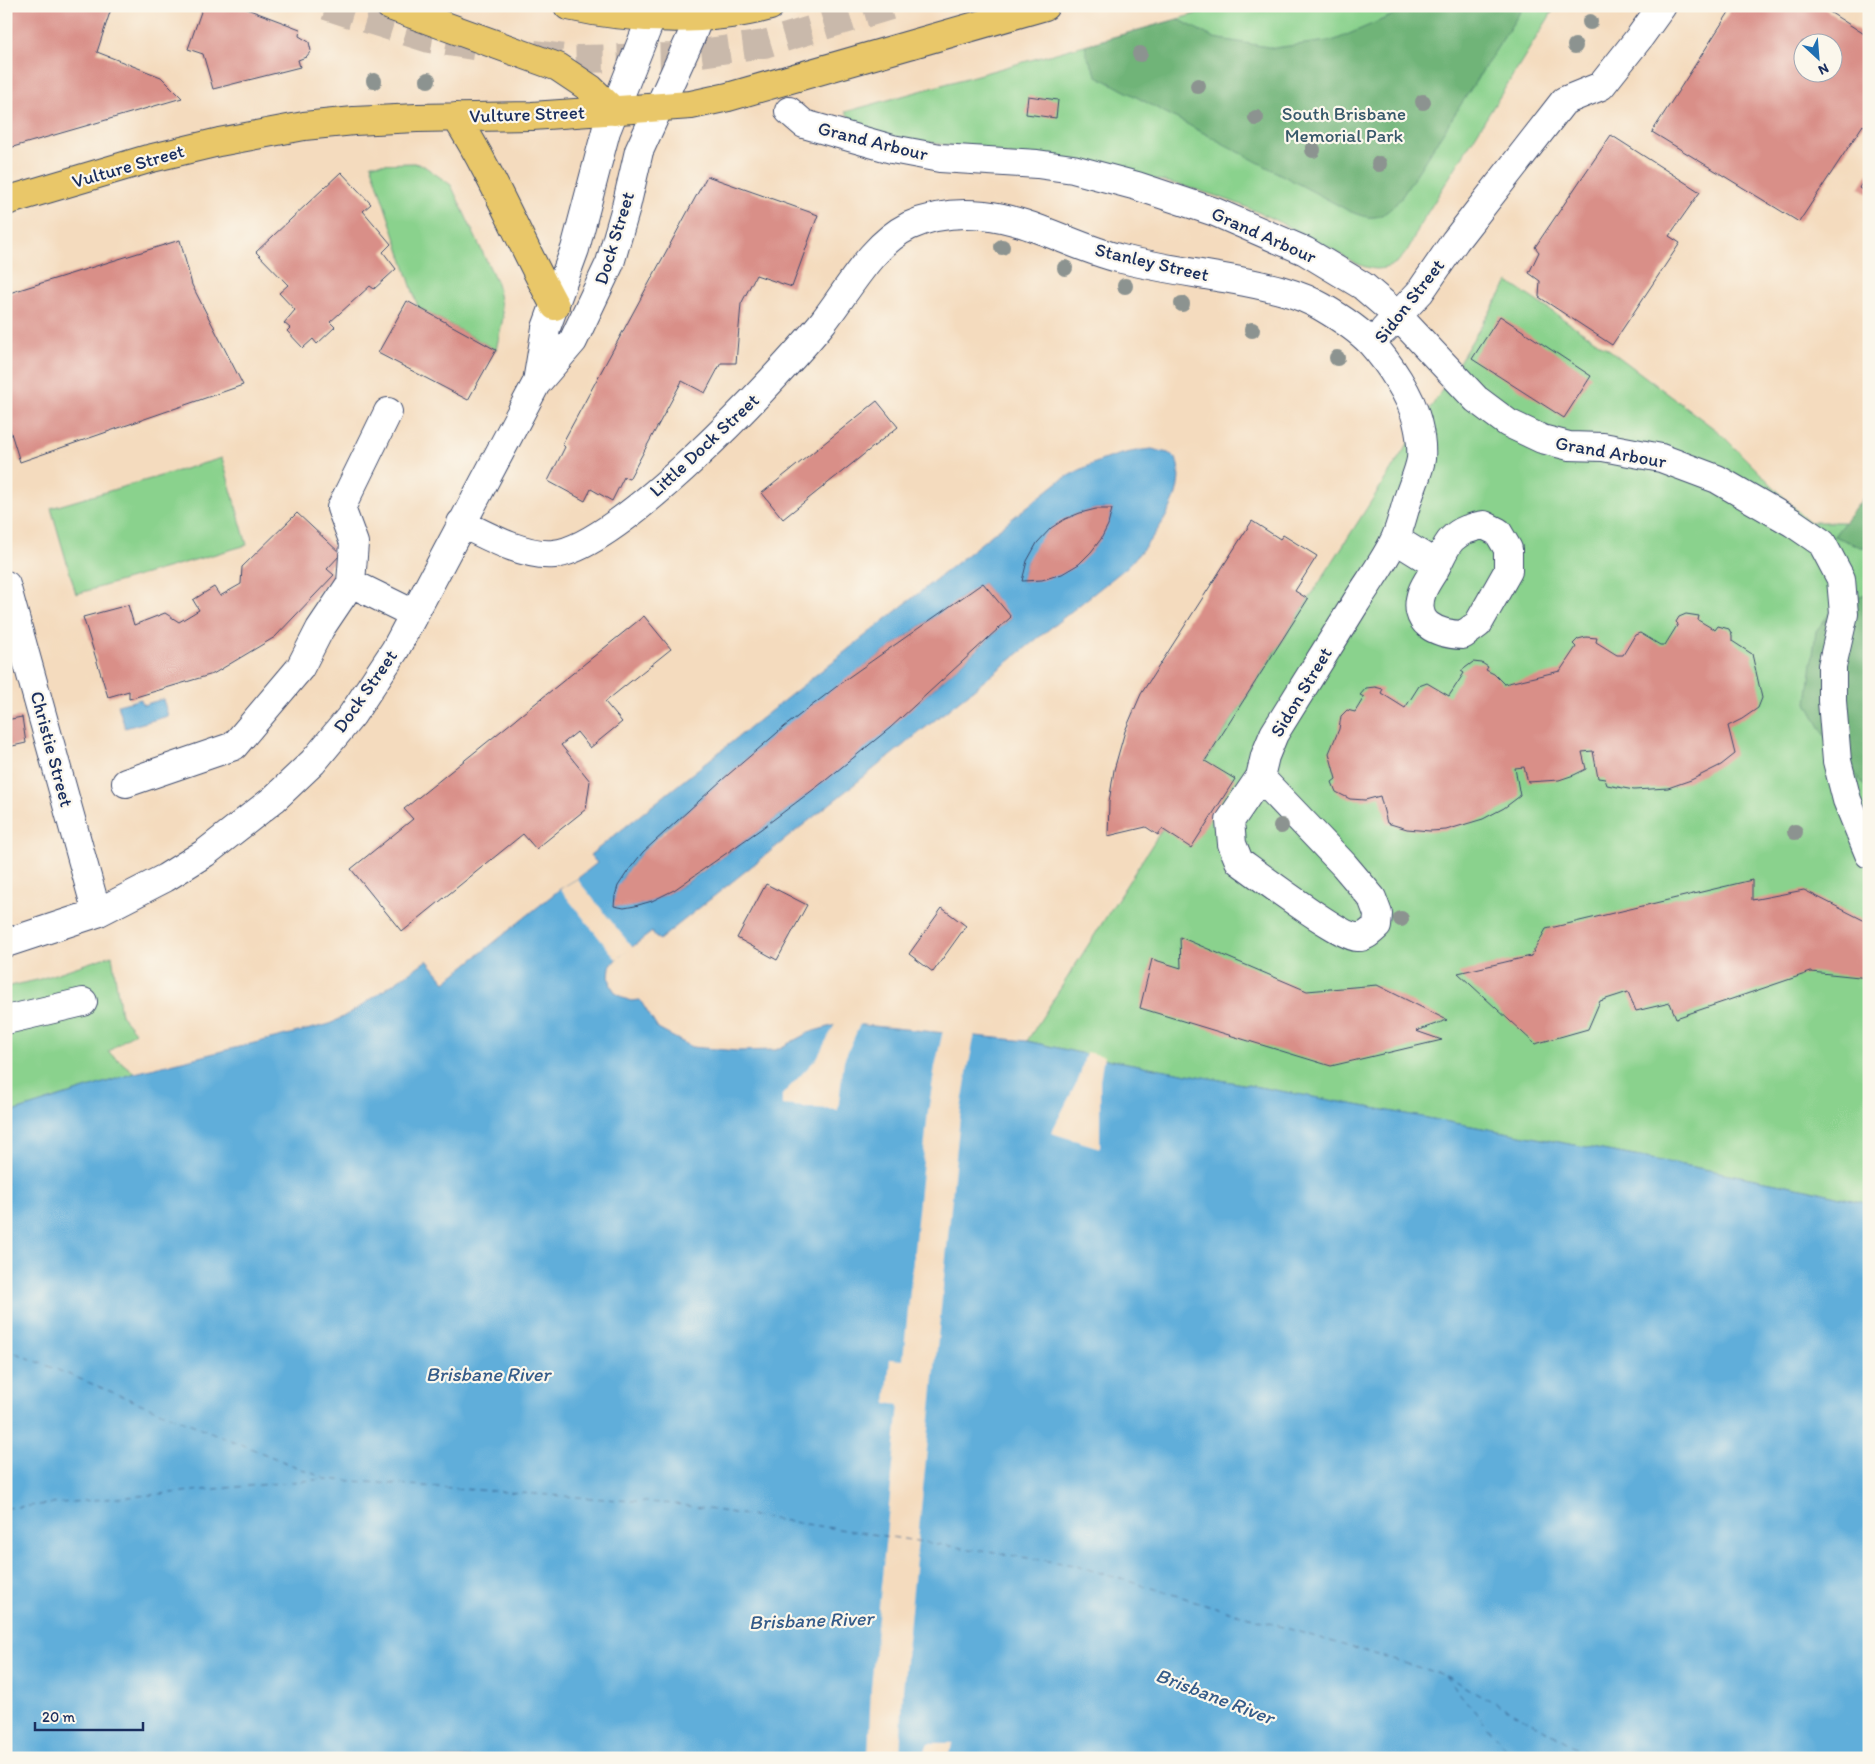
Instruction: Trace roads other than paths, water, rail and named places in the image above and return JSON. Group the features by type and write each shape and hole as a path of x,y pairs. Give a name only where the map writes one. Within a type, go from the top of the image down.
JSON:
{"main road":[{"path":"390,6 558,67 592,89 614,111"},
{"path":"568,6 614,14 702,11 743,12 770,6"},
{"name":"Vulture Street","path":"6,202 148,159 262,133 304,126 354,121 532,116 691,105 728,97 1045,6"},
{"path":"456,117 482,159 532,264 555,306"}],"street":[{"name":"Sidon Street","path":"1260,777 1344,865 1372,898 1378,914 1377,926 1365,936 1356,938 1337,929 1238,862 1232,844 1230,821 1260,777 1265,756 1274,734 1394,539 1421,460 1420,438 1414,410 1404,389 1370,342 1420,292 1455,240 1564,101 1601,86 1662,6"},
{"name":"Dock Street","path":"6,943 97,912 165,878 205,853 274,799 313,762 352,715 395,650 536,384 573,341 603,280 620,230 639,151 702,11"},
{"name":"Dock Street","path":"536,384 546,328 576,249 598,158 614,111 654,12"},
{"name":"Grand Arbour","path":"789,111 804,124 892,149 940,158 1037,164 1073,169 1137,186 1215,212 1284,241 1331,265 1363,286 1398,316 1476,399 1508,423 1542,439 1569,446 1603,448 1660,458 1717,479 1793,523 1822,544 1841,579 1844,614 1832,666 1832,701 1837,761 1846,800 1869,854"},
{"name":"Stanley Street","path":"896,233 933,217 964,214 994,216 1028,226 1119,259 1250,283 1290,293 1323,308 1370,342"},
{"name":"Little Dock Street","path":"461,523 515,547 536,553 548,554 566,551 600,535 671,478 745,408 819,328 877,251 896,233"},
{"path":"126,783 234,746 300,668 320,629 351,583 354,543 341,508 388,412"},
{"path":"1394,539 1437,565"},
{"path":"351,583 414,614"},
{"name":"Christie Street","path":"6,585 97,912"},
{"path":"6,1020 82,1002"}],"water":[{"name":"Brisbane River","path":"1152,449 1168,453 1176,458 1179,473 1178,487 1166,517 1147,544 1127,567 659,940 652,932 616,959 610,967 611,986 623,998 631,1001 640,1000 658,1029 692,1047 737,1051 776,1050 810,1032 843,1023 1027,1041 1111,1060 1807,1189 1869,1204 1869,1758 6,1758 6,1114 135,1073 330,1024 357,1009 427,960 445,982 560,889 577,879 597,863 590,855 1058,482 1103,460","holes":["1096,509 1112,509 1100,540 1091,552 1080,562 1055,575 1022,581 1027,561 1065,519","983,583 1011,618 914,706 848,762 779,816 687,882 664,896 646,903 628,907 614,906 618,888 627,871 653,841 673,823 804,712 911,633"]},
{"path":"141,699 143,705 163,699 168,716 125,728 118,705"}],"tunnel":[{"path":"326,6 429,39 486,48"},
{"path":"534,54 573,59 673,57 764,44 890,6"}],"park label":[{"name":"South Brisbane Memorial Park","path":"1344,124"}]}
